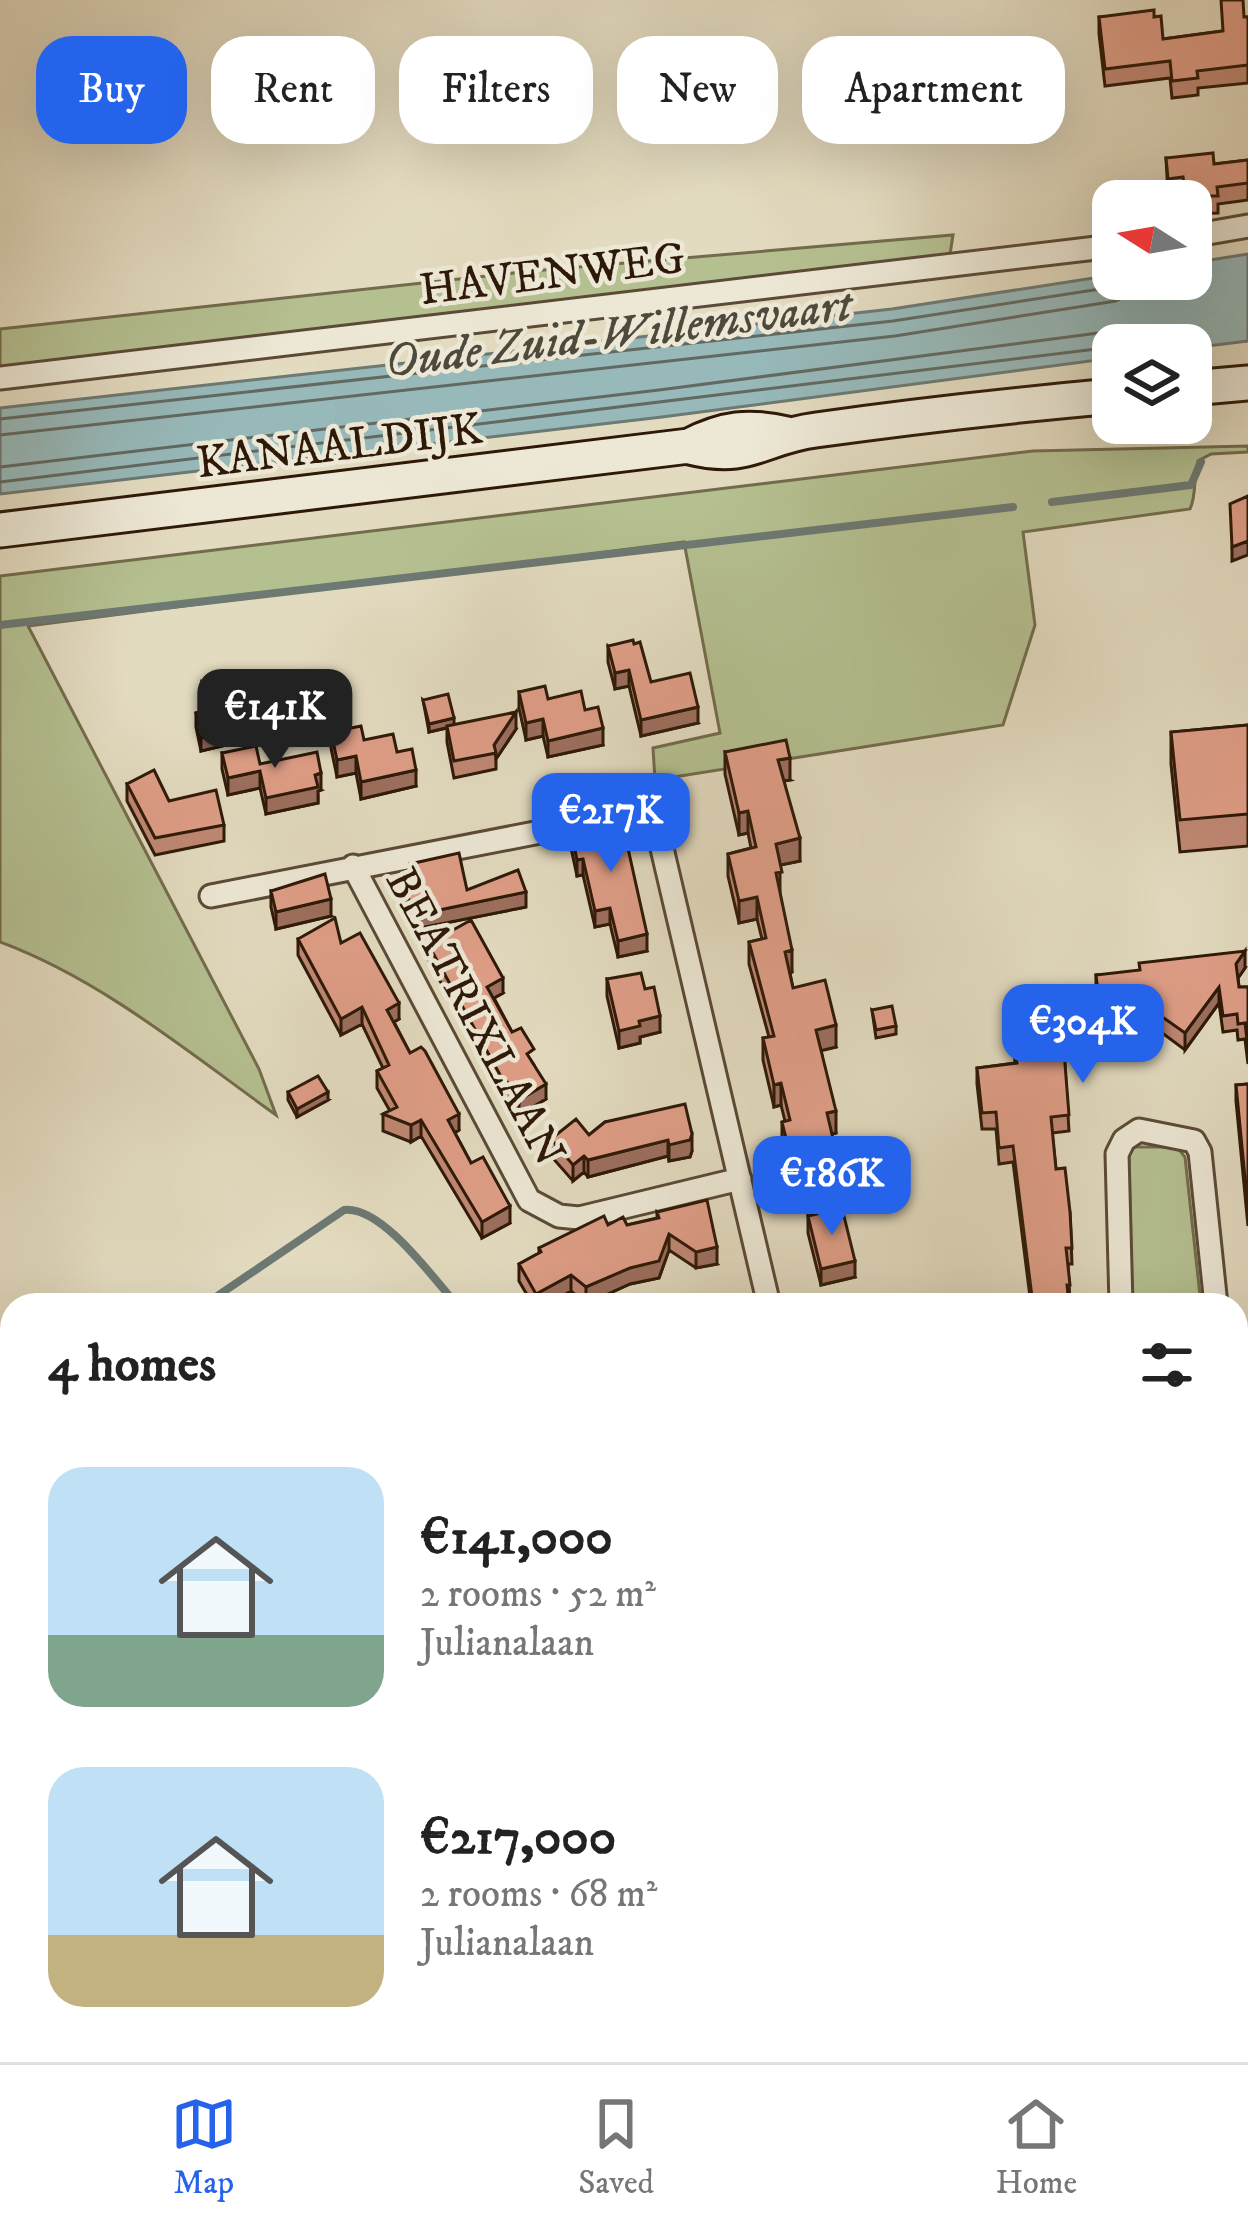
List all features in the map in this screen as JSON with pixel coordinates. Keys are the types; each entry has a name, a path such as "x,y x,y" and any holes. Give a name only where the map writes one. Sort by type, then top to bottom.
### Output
{"main road":[{"path":"1212,386 1248,383"},
{"name":"KANAALDIJK","path":"0,530 689,446 717,432 752,426 787,434 1092,398"}],"street":[{"path":"1212,232 1248,226"},
{"name":"HAVENWEG","path":"0,378 1092,248"},
{"path":"211,896 653,810 766,1293"},
{"name":"BEATRIXLAAN","path":"353,866 529,1200 559,1216 579,1218 740,1179"},
{"path":"1121,1293 1117,1154 1124,1140 1138,1130 1194,1141 1201,1153 1215,1293"}],"green space":[{"path":"953,235 949,261 0,371 0,329 532,271"},
{"path":"1248,446 1248,452 1211,454 1198,461 1190,509 1023,532 1035,625 1003,725 655,780 653,748 720,733 684,542 28,626 259,1069 276,1115 109,997 0,942 0,576 1033,451"},
{"path":"1177,1147 1185,1157 1200,1293 1132,1293 1129,1150"}],"water":[{"path":"1248,254 1248,341 1212,345 1212,324 1092,324 1092,361 662,417 0,494 0,408 892,309 1092,278 1092,300 1212,300 1212,260"}],"building":[{"path":"1221,0 1243,0 1244,17 1248,17 1248,65 1197,71 1198,78 1172,81 1170,61 1105,69 1099,17 1154,10 1154,17 1161,16 1163,39 1223,31"},
{"path":"1213,153 1214,164 1248,160 1248,183 1217,187 1218,196 1212,196 1212,180 1168,179 1166,158"},
{"path":"1248,496 1248,541 1232,547 1230,504"},
{"path":"640,642 651,682 690,673 698,707 641,720 629,670 615,673 608,646"},
{"path":"223,678 230,711 224,712 226,732 201,738 196,713 207,711 202,683"},
{"path":"545,686 548,699 581,691 585,710 598,707 603,728 548,741 543,719 526,723 519,692"},
{"path":"448,694 454,718 429,724 423,700"},
{"path":"516,712 494,745 496,753 454,761 447,726"},
{"path":"1248,725 1248,814 1180,820 1171,732"},
{"path":"361,726 364,740 393,734 397,752 412,749 416,770 361,782 356,756 337,760 331,732"},
{"path":"786,740 790,758 778,760 800,838 776,844 782,872 776,873 792,950 785,952 793,988 825,980 836,1025 816,1030 836,1111 827,1113 837,1156 793,1167 782,1122 790,1120 781,1083 774,1085 763,1038 774,1036 749,942 766,938 757,897 739,901 728,854 756,847 748,811 739,813 725,752"},
{"path":"256,746 260,764 317,752 318,787 266,798 260,771 228,778 222,753"},
{"path":"154,770 169,801 216,790 224,825 155,838 127,784"},
{"path":"618,820 647,934 618,941 610,908 595,911 570,826"},
{"path":"459,853 467,890 518,870 526,892 420,914 418,903 410,905 405,883 413,881 410,864"},
{"path":"325,874 331,899 276,912 271,891"},
{"path":"335,918 341,943 360,933 399,1003 387,1010 410,1053 421,1047 425,1051 459,1114 448,1120 471,1163 483,1157 510,1206 482,1222 421,1120 411,1125 383,1114 397,1107 377,1071 389,1065 362,1007 341,1019 298,939"},
{"path":"471,920 503,978 487,987 512,1032 521,1028 534,1049 527,1054 546,1084 519,1100 504,1082 428,944"},
{"path":"1245,951 1236,964 1239,987 1248,987 1248,1048 1245,1023 1238,1024 1237,1014 1223,1016 1219,987 1185,1033 1161,1016 1131,1019 1114,1042 1060,1000 1069,1115 1051,1117 1056,1169 1065,1168 1070,1212 1072,1248 1066,1248 1070,1285 1068,1293 1031,1293 1013,1146 999,1148 996,1112 982,1113 977,1068 1017,1063 1010,1002 1098,992 1096,975 1140,970 1139,963"},
{"path":"641,973 645,989 654,987 660,1016 619,1031 607,979"},
{"path":"892,1006 896,1026 876,1030 872,1010"},
{"path":"318,1076 328,1092 297,1109 288,1092"},
{"path":"1248,1084 1248,1209 1236,1085"},
{"path":"685,1104 690,1140 669,1145 668,1140 588,1160 584,1156 573,1165 551,1139 576,1119 589,1135 605,1122"},
{"path":"707,1200 717,1247 696,1252 669,1234 659,1261 586,1287 571,1275 538,1293 519,1264 541,1252 539,1248 604,1216 608,1225 623,1217 627,1225 659,1218 657,1212"},
{"path":"842,1208 855,1261 821,1269 808,1216"}],"waterway":[{"path":"1052,502 1191,485 1201,462"},
{"path":"0,625 1013,507"},
{"path":"222,1293 344,1210 374,1219 390,1231 447,1293"}],"water label":[{"name":"Oude Zuid-Willemsvaart","path":"618,331"}]}
